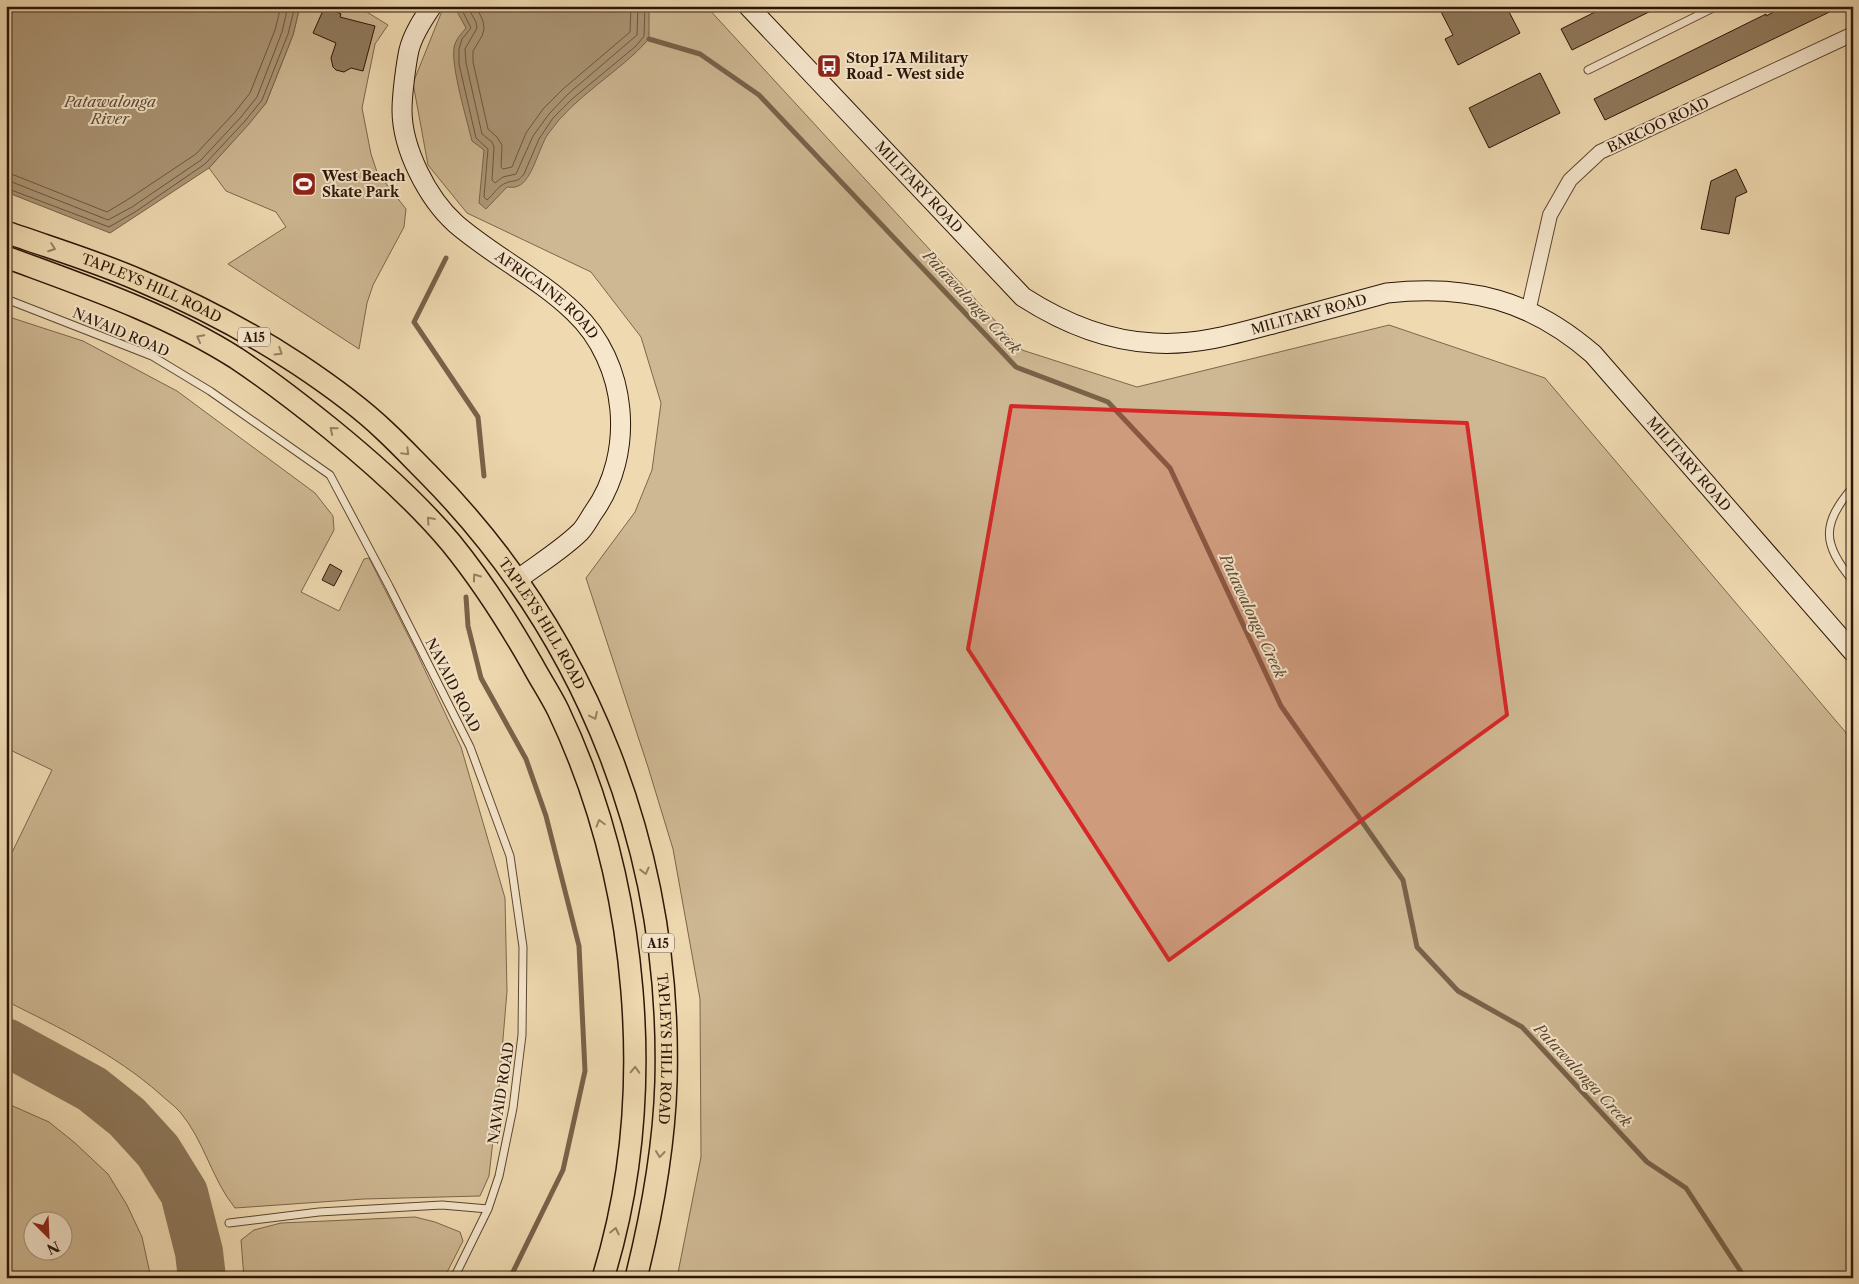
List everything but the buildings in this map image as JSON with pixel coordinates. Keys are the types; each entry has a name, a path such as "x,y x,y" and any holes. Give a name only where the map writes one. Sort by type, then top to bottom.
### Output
{"main road":[{"name":"TAPLEYS HILL ROAD","path":"6,232 140,280 235,325 300,365 377,424 461,507 517,580 548,627 572,667 598,724 625,794 649,888 662,971 666,1086 657,1178 636,1278"},
{"name":"TAPLEYS HILL ROAD","path":"6,257 129,303 175,325 233,356 286,392 371,461 408,495 451,544 508,621 557,708 593,797 614,874 634,1007 633,1124 621,1208 603,1278"},
{"path":"517,580 508,590 512,602 549,668 557,708"}],"street":[{"name":"AFRICAINE ROAD","path":"432,6 420,24 409,49 402,111 407,140 416,168 431,195 456,223 567,306 588,327 599,344 612,373 620,406 620,438 615,469 608,490 581,531 517,580"},
{"name":"MILITARY ROAD","path":"748,6 1023,297 1046,312 1102,335 1155,344 1215,340 1386,293 1415,290 1444,290 1502,300 1537,314 1575,337 1593,354 1853,652"},
{"name":"BARCOO ROAD","path":"1528,312 1550,215 1570,180 1600,152 1853,34"}],"lane":[{"path":"1588,70 1717,6"},
{"name":"NAVAID ROAD","path":"6,299 152,356 210,391 330,475 470,747 510,856 523,947 522,1036 513,1108 499,1176 488,1209 454,1278"},
{"path":"1853,488 1841,501 1832,516 1829,530 1832,552 1838,563 1853,581"},
{"path":"229,1223 318,1212 442,1204 488,1209"}],"highlighted area":[{"path":"1011,406 1467,423 1507,715 1169,960 968,649"}],"shaded area":[{"name":"West Beach Skate Park","path":"300,6 357,6 388,25 375,44 362,108 371,154 377,172 406,209 404,227 373,285 367,303 359,349 228,264 286,227 276,212 226,191 209,168 266,103 293,35"},
{"path":"444,6 706,6 1022,350 1137,387 1389,325 1545,378 1853,741 1853,1278 677,1278 701,1157 700,999 673,849 586,578 635,512 652,470 661,403 641,337 591,272 467,213 428,165 413,83"},
{"path":"6,316 83,341 177,391 315,493 333,516 334,530 301,592 339,611 364,559 369,558 415,649 461,747 505,898 507,991 499,1087 489,1176 480,1196 364,1199 235,1208 220,1185 188,1123 175,1107 125,1066 106,1054 6,1001 6,865 52,770 6,748"},
{"path":"6,1103 49,1122 108,1174 127,1205 142,1237 151,1278 6,1278"},
{"path":"415,1217 435,1222 460,1232 463,1241 444,1278 244,1278 241,1240 254,1230 281,1223"}],"water":[{"name":"Patawalonga River","path":"6,6 300,6 293,35 266,103 249,124 209,168 110,233 6,192"},
{"path":"454,6 649,6 649,39 624,63 571,107 548,134 531,171 523,183 516,187 507,187 486,209 479,203 484,150 472,141 455,68 455,45 466,28"}],"waterway":[{"name":"Patawalonga Creek","path":"649,39 700,54 759,95 1016,367 1108,402 1170,468 1281,706 1403,880 1417,947 1458,991 1522,1027 1647,1162 1686,1188 1743,1275 1757,1278"},
{"path":"446,258 414,322 478,417 484,476"},
{"path":"466,597 468,626 481,678 526,759 546,816 579,946 585,1071 563,1170 510,1278"}],"taxiway":[{"path":"6,1042 92,1089 127,1117 158,1151 184,1193 199,1252 202,1278"}],"place":[{"name":"Stop 17A Military Road - West side","path":"829,66"},
{"name":"West Beach Skate Park","path":"304,184"}]}
